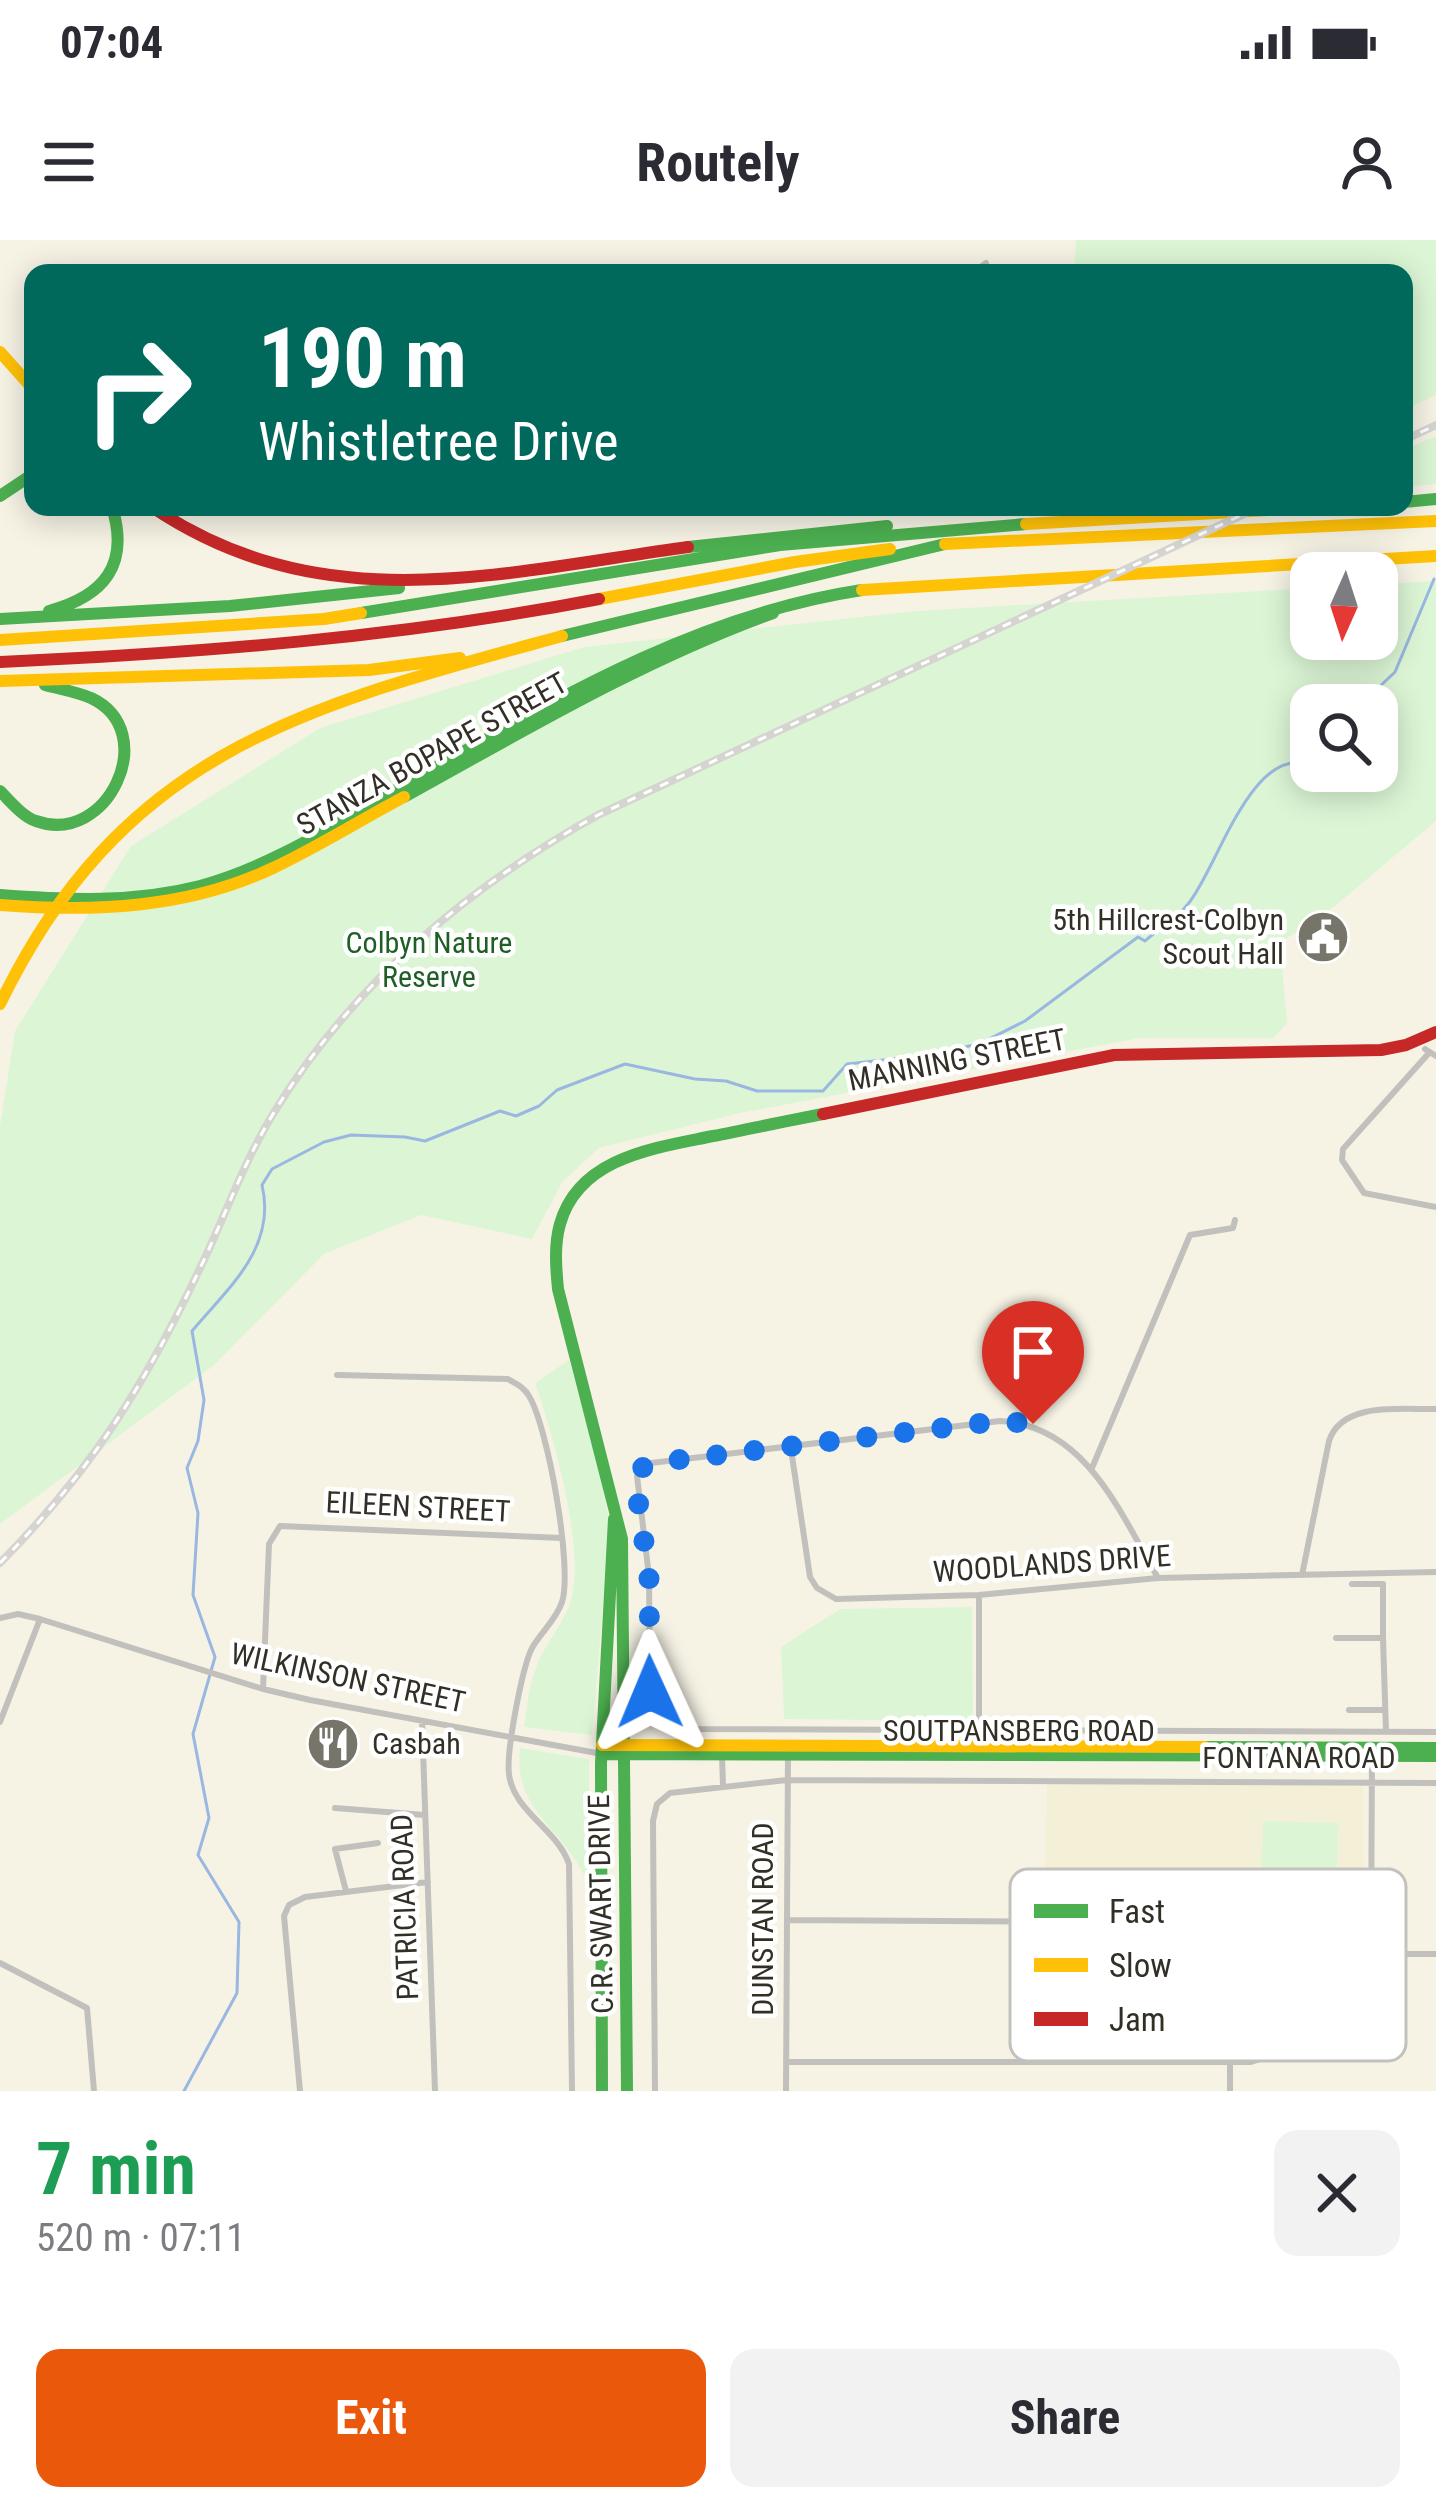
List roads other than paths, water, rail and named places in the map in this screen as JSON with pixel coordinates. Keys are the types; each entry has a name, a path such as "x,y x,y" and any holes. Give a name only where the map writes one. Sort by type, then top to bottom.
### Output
{"main road":[{"path":"0,352 24,379"},
{"path":"0,617 63,608 100,588 120,549 115,516"},
{"path":"167,516 216,545 310,575 394,581 525,570"},
{"path":"0,617 250,604 775,533 1174,516"},
{"path":"0,662 249,647 405,631 817,559 945,544 1436,521"},
{"path":"0,640 324,619 800,542 1026,524"},
{"path":"0,682 369,670 434,663 945,544"},
{"name":"STANZA BOPAPE STREET","path":"0,895 112,900 226,878 290,849 667,645 776,606 877,588 1436,556"},
{"name":"STANZA BOPAPE STREET","path":"0,905 124,909 236,885 680,649 774,613 877,588"},
{"path":"0,1004 31,941 83,869 156,799 243,741 313,712 531,643"},
{"path":"0,682 66,688 92,698 115,718 126,756 124,776 110,802 74,823 52,825 29,818 0,790"},
{"name":"MANNING STREET","path":"558,1231 572,1201 600,1170 627,1155 691,1139 1114,1055 1356,1051 1406,1045 1436,1032"},
{"name":"C.R. SWART DRIVE","path":"558,1231 552,1257 557,1294 614,1501 622,1558 627,2091"},
{"name":"C.R. SWART DRIVE","path":"602,2091 602,1750 614,1501"},
{"name":"SOUTPANSBERG ROAD","path":"602,1750 1436,1752"},
{"name":"SOUTPANSBERG ROAD","path":"624,1750 722,1755 788,1751"}],"street":[{"path":"1430,1053 1343,1149 1342,1157 1352,1180 1364,1192 1436,1208"},
{"path":"1092,1468 1190,1235 1233,1228 1234,1220"},
{"path":"337,1375 499,1378 524,1389 535,1409 549,1464 566,1583 564,1598 526,1661 508,1763 513,1788 561,1847 569,1864 572,2091"},
{"path":"1302,1575 1336,1425 1359,1413 1436,1409"},
{"path":"1159,1579 1092,1468 1044,1429 1018,1422 651,1463 639,1471 636,1486 649,1576 650,1692 658,1711 673,1726 712,1731 1436,1732"},
{"name":"WOODLANDS DRIVE","path":"791,1448 808,1568 821,1592 844,1600 1159,1579 1436,1572"},
{"name":"EILEEN STREET","path":"262,1689 269,1544 274,1531 290,1525 562,1538"},
{"path":"1352,1583 1383,1584 1385,1732"},
{"path":"979,1594 979,1752"},
{"name":"WILKINSON STREET","path":"0,1618 18,1614 40,1619 262,1689 514,1738 602,1750"},
{"path":"0,1722 40,1619"},
{"path":"1336,1638 1383,1637"},
{"path":"1349,1710 1384,1710"},
{"name":"PATRICIA ROAD","path":"422,1721 435,2091"},
{"name":"DUNSTAN ROAD","path":"786,2091 788,1751"},
{"path":"1372,1752 1372,1869"},
{"path":"722,1755 723,1786"},
{"name":"FONTANA ROAD","path":"655,2091 652,1821 661,1798 675,1791 787,1780 1436,1783"},
{"path":"335,1808 425,1815"},
{"path":"346,1891 335,1849 378,1843"},
{"path":"300,2091 284,1916 289,1905 305,1897 428,1882"},
{"path":"787,1920 1010,1921"},
{"path":"0,1964 88,2010 94,2091"},
{"path":"786,2062 1256,2061"},
{"path":"1230,2064 1230,2091"}],"waterway":[{"path":"1382,684 1395,672 1434,579"},
{"path":"184,2091 237,1993 239,1922 198,1855 209,1818 193,1734 215,1657 193,1595 198,1513 187,1468 198,1441 204,1400 192,1331 234,1283 256,1248 265,1208 262,1185 272,1169 324,1142 351,1135 425,1141 500,1111 516,1116 539,1106 557,1090 625,1064 757,1091 823,1091 847,1064 902,1058 918,1063 979,1044 1025,1021 1138,937 1145,941 1173,919 1199,887 1253,790 1290,763"}],"railway":[{"path":"1413,436 1436,425"},
{"path":"0,1563 91,1458 139,1385 182,1306 263,1132 304,1067 376,982 458,907 598,815 1240,516"}],"place":[{"name":"5th Hillcrest-Colbyn Scout Hall","path":"1323,937"},
{"name":"Casbah","path":"333,1744"}],"park label":[{"name":"Colbyn Nature Reserve","path":"429,960"}]}
